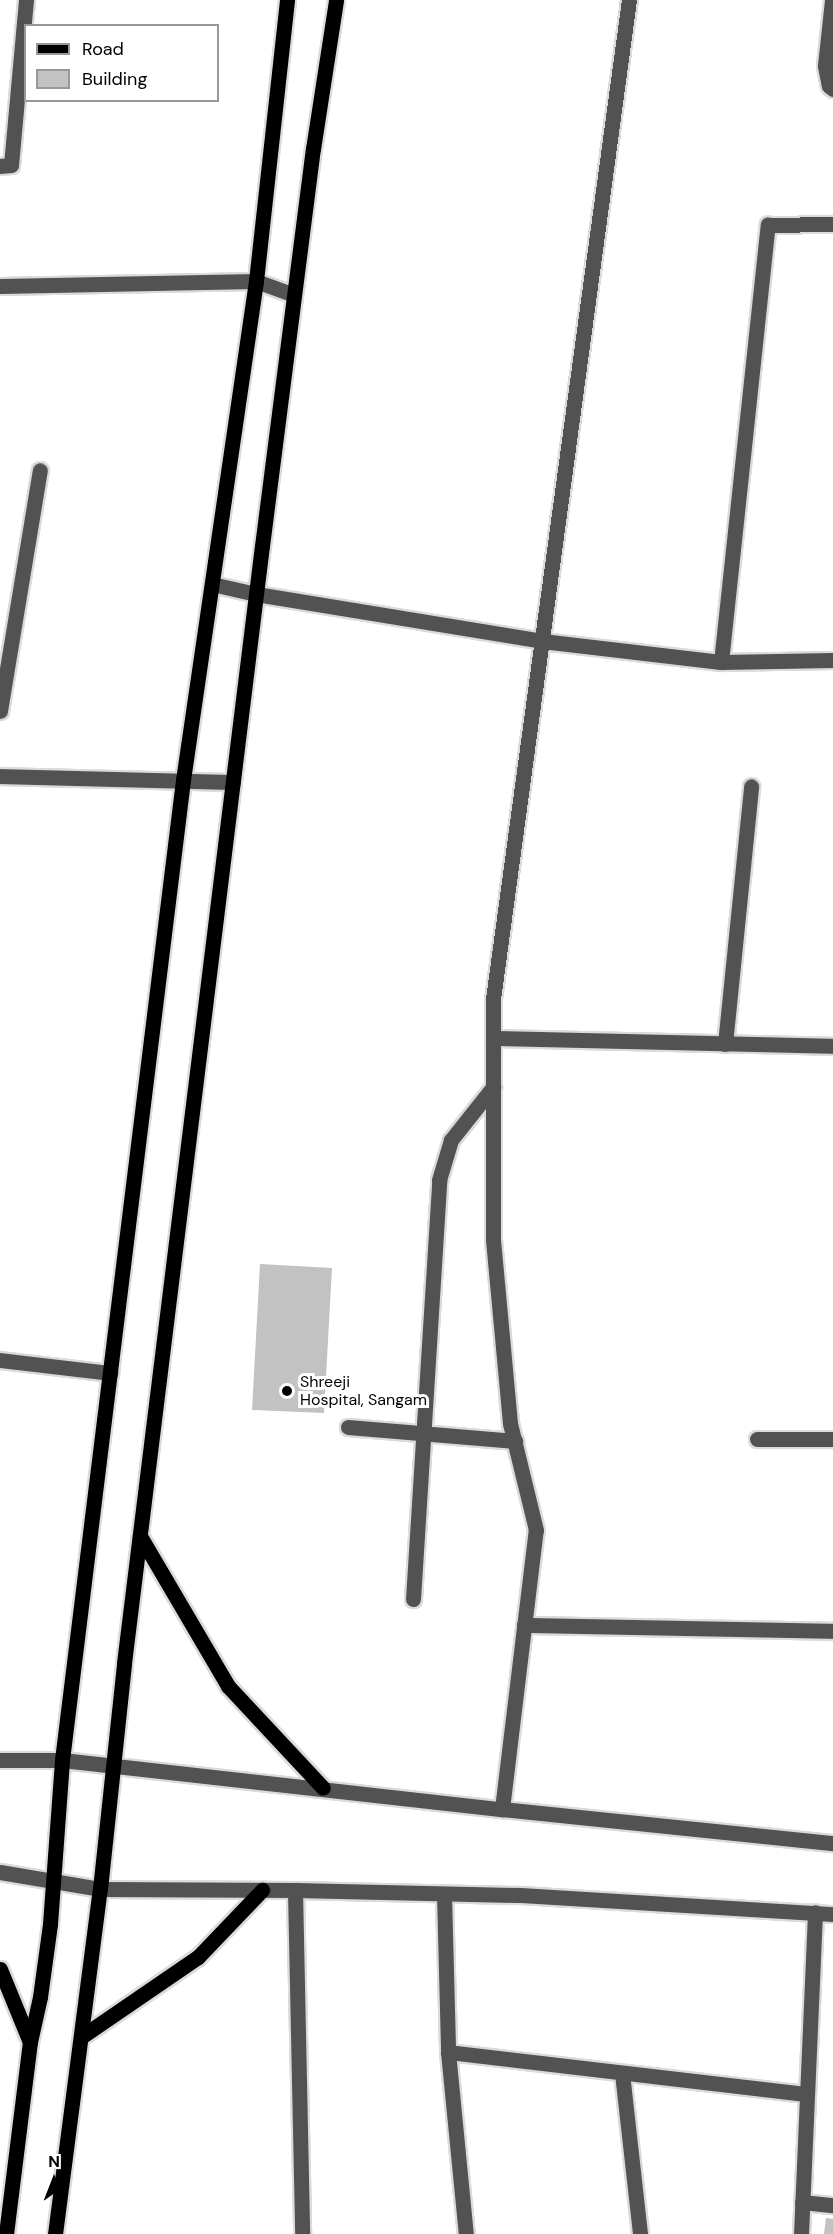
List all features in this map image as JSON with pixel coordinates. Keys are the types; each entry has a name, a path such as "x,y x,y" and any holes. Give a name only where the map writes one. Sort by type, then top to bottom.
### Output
{"main road":[{"path":"6,2234 30,2042 40,1997 62,1760 183,780 256,281 287,0"},
{"path":"55,2234 100,1889 112,1765 232,782 294,295 336,0"},
{"path":"140,1536 228,1686 323,1788"},
{"path":"81,2037 198,1957 262,1890"},
{"path":"0,1969 30,2042"}],"street":[{"path":"25,24 27,0"},
{"path":"502,1809 536,1530 510,1423 493,1239 493,999 629,0"},
{"path":"832,0 825,66 829,86 833,89"},
{"path":"0,166 11,165 24,31"},
{"path":"721,662 768,225 833,224"},
{"path":"0,286 256,281 294,295"},
{"path":"0,711 39,470"},
{"path":"212,584 256,594 542,641 721,662 833,660"},
{"path":"0,776 232,782"},
{"path":"725,1044 751,786"},
{"path":"493,1038 833,1046"},
{"path":"414,1599 441,1170 451,1140 493,1087"},
{"path":"0,1360 110,1373"},
{"path":"348,1427 515,1441"},
{"path":"757,1439 833,1439"},
{"path":"524,1624 833,1631"},
{"path":"0,1760 62,1760 833,1843"},
{"path":"0,1872 100,1889 520,1895 833,1914"},
{"path":"295,1890 302,2234"},
{"path":"444,1894 448,2052 466,2234"},
{"path":"801,2234 815,1912"},
{"path":"448,2052 807,2094"},
{"path":"622,2073 640,2234"},
{"path":"802,2202 833,2205"}],"building":[{"path":"260,1264 332,1268 324,1413 252,1410"},
{"path":"826,2218 833,2219 833,2234 824,2234"}],"place":[{"name":"Shreeji Hospital, Sangam","path":"287,1391"}]}
